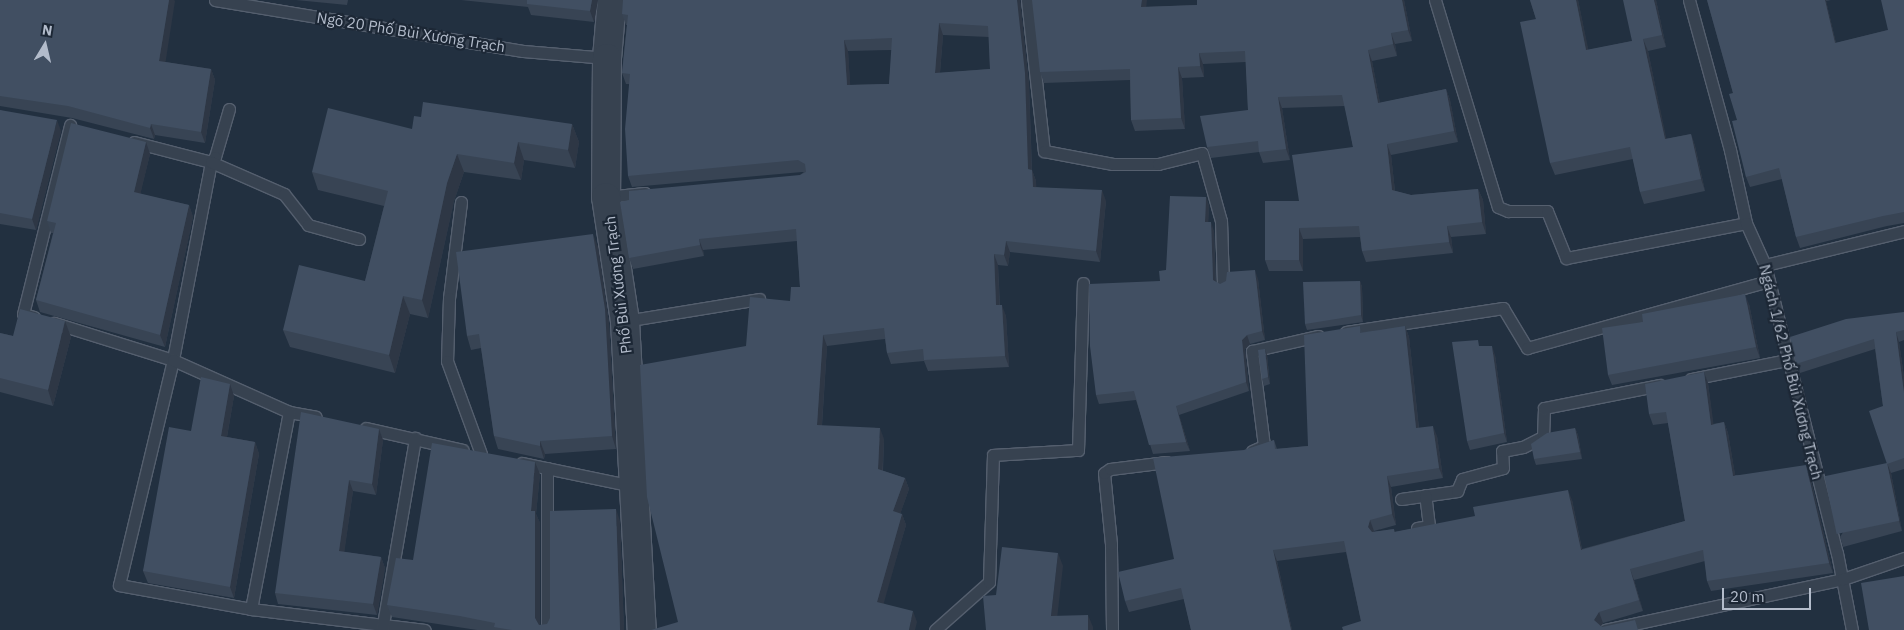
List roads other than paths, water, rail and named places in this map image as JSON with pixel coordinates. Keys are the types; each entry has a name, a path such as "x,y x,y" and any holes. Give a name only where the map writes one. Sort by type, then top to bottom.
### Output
{"street":[{"name":"Phố Bùi Xương Trạch","path":"612,0 607,58 606,197 625,321 642,630"}],"lane":[{"name":"Ngõ 20 Phố Bùi Xương Trạch","path":"215,0 271,5 522,50 607,58"},
{"path":"1028,0 1044,151 1113,164 1158,164 1202,153 1221,221 1223,286"},
{"path":"1435,0 1498,207 1508,210 1547,211 1566,258 1746,223"},
{"name":"Ngách 1/62 Phố Bùi Xương Trạch","path":"1690,0 1746,223 1765,265 1787,360 1843,579 1852,628"},
{"path":"229,108 215,157 211,162 173,360 119,585 251,609 382,627 425,630"},
{"path":"70,126 23,314 173,360 289,412 328,420"},
{"path":"126,140 211,162 284,194 308,225 359,239"},
{"path":"606,197 656,192"},
{"path":"357,426 486,455 447,361 449,298 461,202"},
{"path":"1765,265 1904,231"},
{"path":"1237,454 1264,446 1252,350 1312,337 1503,308 1527,348 1769,281"},
{"path":"935,630 989,582 993,455 1078,450 1083,283"},
{"path":"625,321 759,299"},
{"path":"1401,499 1457,491 1462,479 1503,468 1502,451 1523,447 1543,437 1544,408 1787,360"},
{"path":"251,609 289,412"},
{"path":"382,627 415,438"},
{"path":"509,460 633,486"},
{"path":"1112,630 1111,544 1104,473 1110,469 1149,462 1178,462"},
{"path":"547,468 547,630"},
{"path":"1404,531 1429,526 1426,495"},
{"path":"1604,630 1843,579 1904,558"},
{"path":"1840,630 1852,628"}]}
